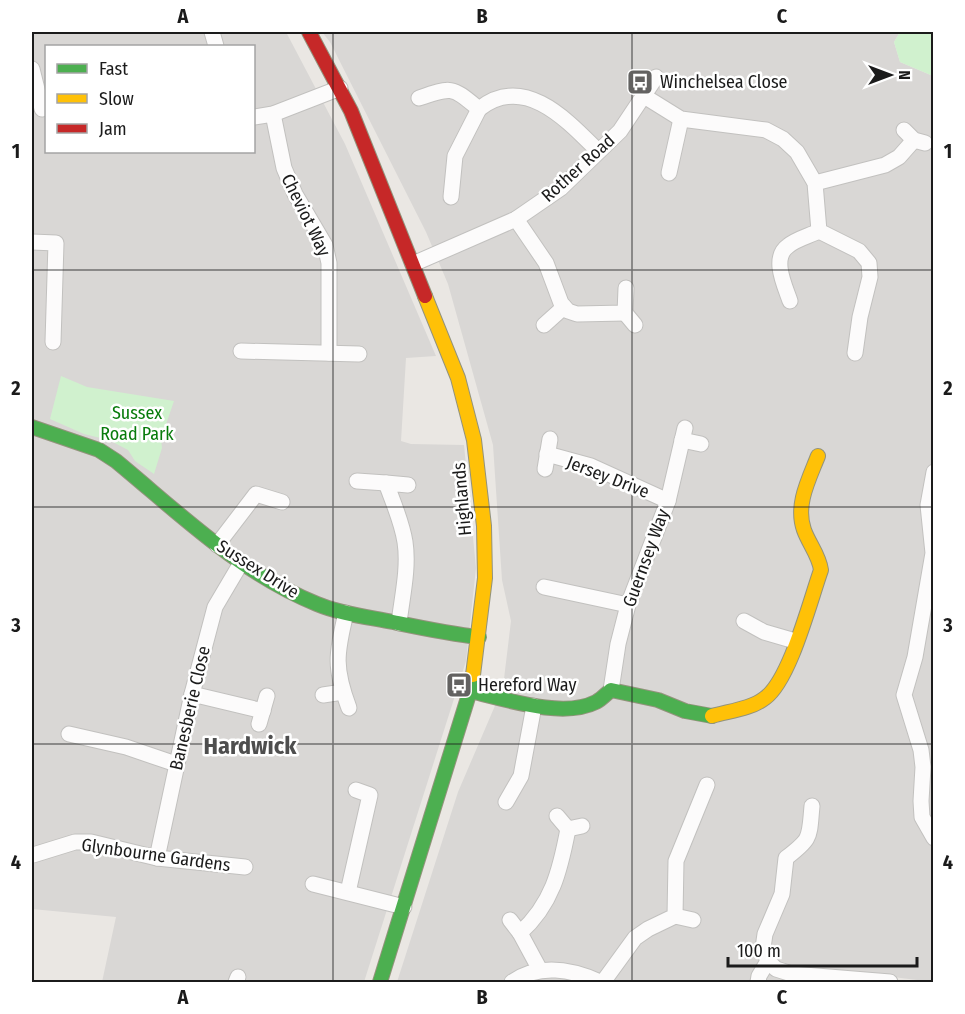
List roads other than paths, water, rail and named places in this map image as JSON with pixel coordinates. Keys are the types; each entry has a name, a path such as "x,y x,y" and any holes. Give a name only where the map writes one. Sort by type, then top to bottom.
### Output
{"street":[{"name":"Highlands","path":"309,32 340,88 458,378 474,440 484,526 485,578 479,637 470,691 380,982"},
{"path":"32,69 40,110"},
{"name":"Rother Road","path":"413,264 516,219 561,188 620,131 656,77"},
{"path":"255,117 273,114 340,88"},
{"path":"420,98 440,91 456,90 479,109"},
{"path":"644,96 681,119 766,130 783,139 797,152 815,183 819,231"},
{"path":"451,197 460,174 455,156 479,109 491,100 521,97 537,100 570,122 598,151"},
{"name":"Cheviot Way","path":"273,114 284,168 295,194 325,245 329,263 329,353"},
{"path":"669,173 681,119"},
{"path":"815,183 885,165 899,157 914,137"},
{"path":"516,219 546,263 561,303 568,311 577,314 630,319 626,288"},
{"path":"790,301 780,271 782,255 786,246 819,231"},
{"path":"819,231 859,251 869,263 870,277 860,317 855,353"},
{"path":"32,242 56,243 53,342"},
{"path":"544,325 564,307"},
{"path":"241,351 358,354"},
{"name":"Sussex Drive","path":"32,427 99,450 117,461 241,563 280,587 318,605 346,614 479,637"},
{"name":"Guernsey Way","path":"611,690 618,644 628,605 668,501 683,434 701,444"},
{"name":"Jersey Drive","path":"547,454 591,466 668,501"},
{"path":"470,691 534,706 585,706 598,702 611,690 657,700 685,711 710,716 732,712 766,698 785,674 820,570 820,562 802,527 801,514 803,498 818,456"},
{"path":"933,472 928,505 933,553 927,625 904,695 921,750 922,817 933,838"},
{"path":"357,481 408,485"},
{"path":"386,483 405,542 406,557 399,623"},
{"path":"217,544 256,494 282,502"},
{"name":"Banesberie Close","path":"157,858 192,694 215,607 241,563"},
{"path":"543,587 628,605"},
{"path":"346,614 336,662 349,708"},
{"path":"744,621 764,632 795,641"},
{"path":"323,695 343,692"},
{"path":"192,694 263,710"},
{"path":"506,802 521,776 534,706"},
{"path":"69,734 126,747 176,764"},
{"path":"675,916 676,861 707,785"},
{"path":"348,892 370,795 356,790"},
{"path":"812,806 809,837 786,858 782,894 765,934 763,948 768,961 776,969 792,974 890,982"},
{"path":"520,933 535,919 553,889 575,828 557,816"},
{"name":"Glynbourne Gardens","path":"33,855 75,842 91,842 157,858 245,867"},
{"path":"313,884 404,907"},
{"path":"512,982 523,975 540,970 562,970 579,973 602,982 635,938 648,929 675,916 693,920"},
{"path":"510,920 520,933 540,970"},
{"path":"758,982 768,961"}],"place":[{"name":"Winchelsea Close","path":"640,82"},
{"name":"Hereford Way","path":"459,685"}],"district":[{"name":"Hardwick","path":"250,746"}],"park label":[{"name":"Sussex Road Park","path":"137,423"}]}
